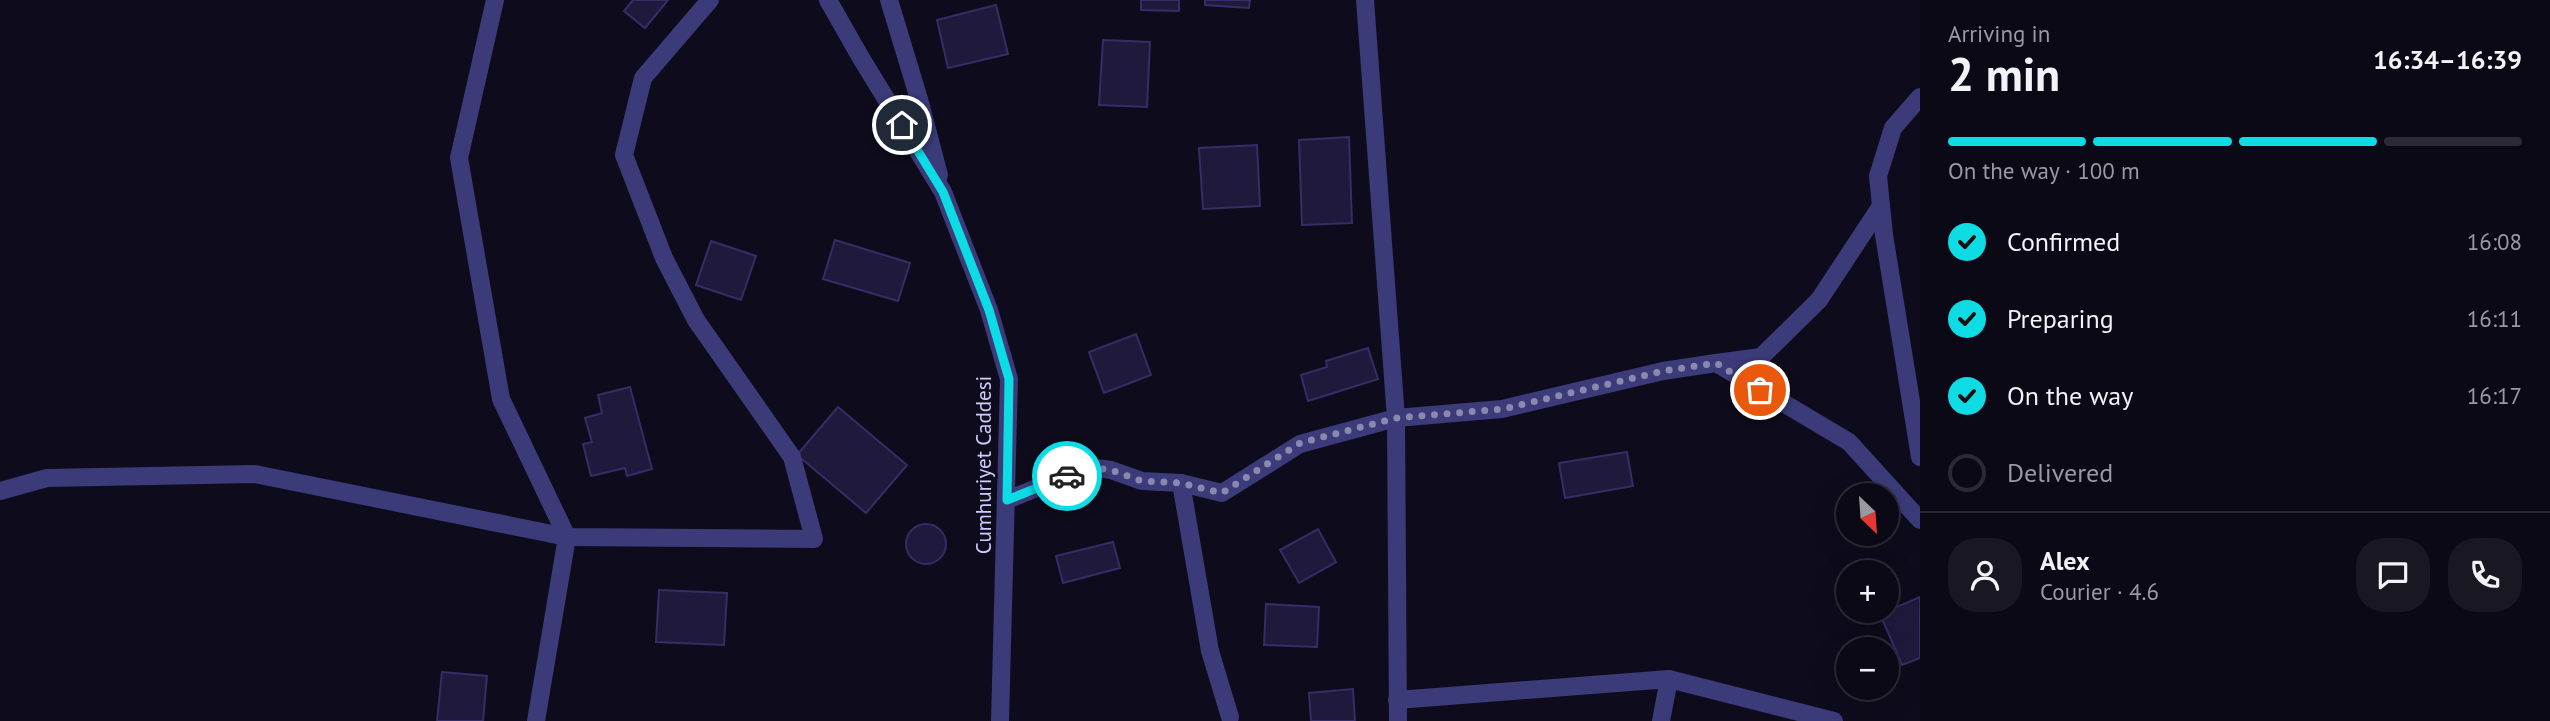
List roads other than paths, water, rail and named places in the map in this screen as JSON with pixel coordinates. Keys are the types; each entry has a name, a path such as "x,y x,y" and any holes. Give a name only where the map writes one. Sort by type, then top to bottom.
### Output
{"street":[{"path":"495,0 459,158 500,399 567,537 536,721"},
{"path":"0,491 47,478 255,474 567,537 814,539 792,457 696,320 664,258 624,155 643,78 710,0"},
{"name":"Cumhuriyet Caddesi","path":"828,0 943,192 989,310 1009,379 1000,721"},
{"path":"889,0 943,192"},
{"path":"1365,0 1396,418 1398,721"},
{"path":"1920,97 1893,128 1878,176 1920,457"},
{"path":"1007,500 1089,467 1111,470 1142,481 1181,483 1222,493 1300,443 1396,418 1503,409 1663,371 1761,358 1819,300 1881,206"},
{"path":"1716,363 1849,442 1920,520"},
{"path":"1181,483 1210,651 1230,717"},
{"path":"1397,700 1669,678 1834,721"},
{"path":"1661,721 1669,678"}]}
